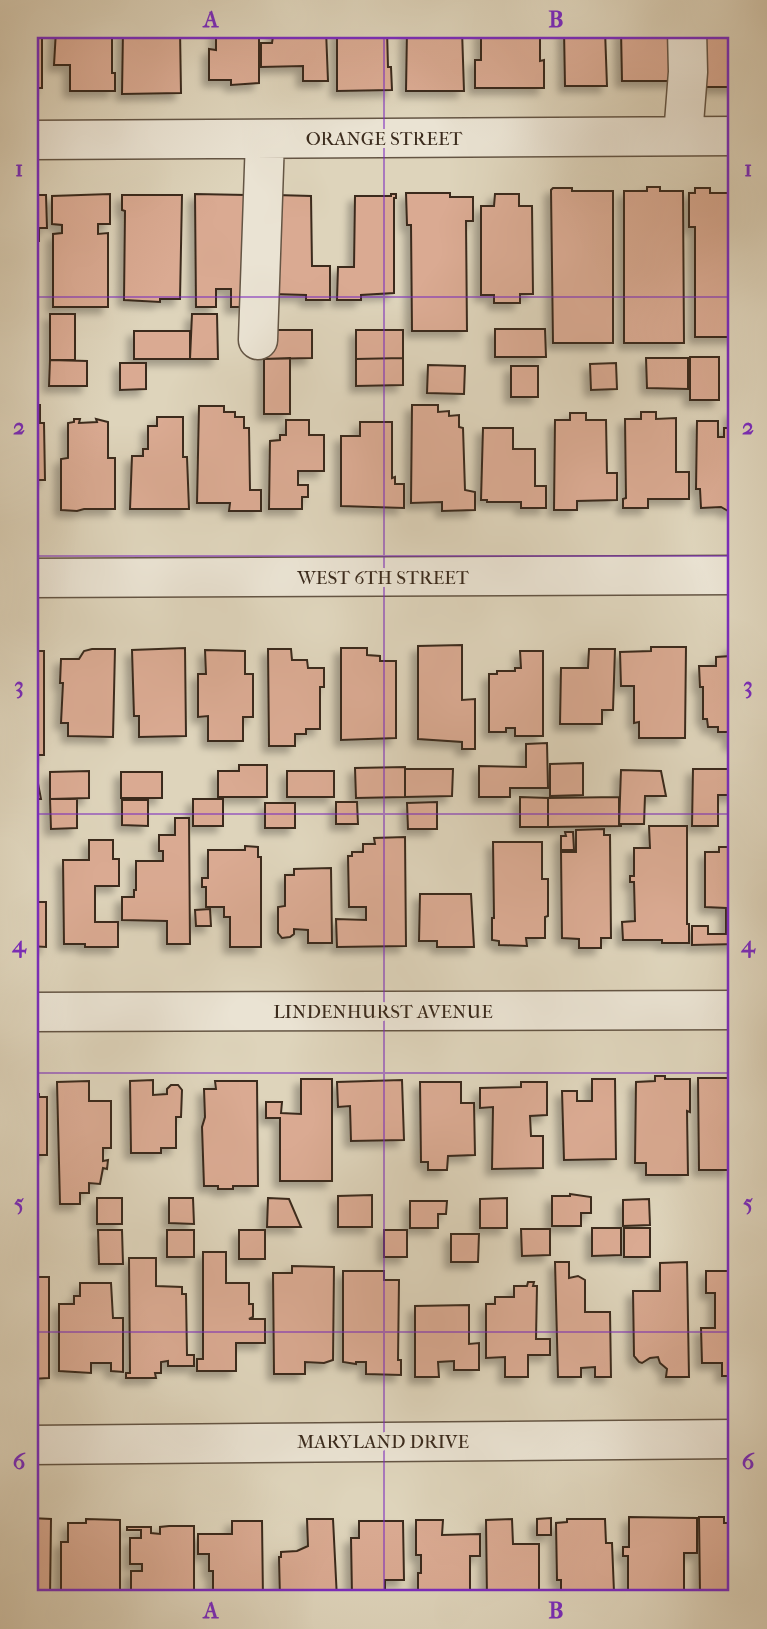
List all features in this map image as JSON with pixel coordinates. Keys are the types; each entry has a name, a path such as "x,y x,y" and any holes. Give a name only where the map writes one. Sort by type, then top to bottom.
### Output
{"street":[{"path":"683,136 688,72 687,30"},
{"name":"ORANGE STREET","path":"30,140 737,136"},
{"path":"258,340 265,139"},
{"name":"WEST 6TH STREET","path":"30,578 737,575"},
{"name":"LINDENHURST AVENUE","path":"30,1012 737,1010"},
{"name":"MARYLAND DRIVE","path":"30,1445 737,1439"}],"building":[{"path":"30,30 42,30 42,88 38,90 30,90"},
{"path":"56,30 112,30 112,73 115,73 115,91 70,91 70,65 54,65"},
{"path":"123,30 180,30 181,93 122,94"},
{"path":"216,30 259,30 259,83 231,85 231,80 209,80 209,49 216,50"},
{"path":"274,30 326,30 328,81 303,81 303,66 261,67 261,43 272,43"},
{"path":"337,30 387,30 392,90 337,91"},
{"path":"407,30 462,30 464,91 406,91"},
{"path":"481,30 540,30 540,61 544,60 544,88 475,88 475,60 481,60"},
{"path":"564,30 605,30 607,86 565,86"},
{"path":"621,30 677,30 677,81 622,81"},
{"path":"692,30 737,30 737,87 692,87"},
{"path":"647,187 660,187 660,191 683,191 684,343 624,343 624,191 647,191"},
{"path":"553,188 613,191 613,343 553,343"},
{"path":"695,188 710,188 710,193 737,193 737,337 695,337 695,227 689,227 689,193 695,193"},
{"path":"406,193 450,193 450,197 473,197 473,221 466,221 467,331 412,331 411,225 407,225"},
{"path":"110,194 110,224 98,224 98,234 108,233 108,307 53,307 53,234 62,233 62,225 52,224 52,196"},
{"path":"195,194 246,195 250,307 231,307 231,289 216,289 216,307 196,307"},
{"path":"396,194 394,293 361,295 361,300 337,300 338,267 354,267 355,196"},
{"path":"495,194 519,194 519,206 532,206 533,294 520,294 520,303 494,303 494,295 481,295 481,206 494,206"},
{"path":"35,195 46,195 47,228 39,228 39,241 35,241 36,283 31,283 30,305 30,215 35,215"},
{"path":"122,195 182,195 180,299 160,299 160,302 124,300 125,211 122,210"},
{"path":"276,195 311,196 312,266 330,266 330,300 306,300 306,295 273,294"},
{"path":"50,314 75,314 75,360 50,360"},
{"path":"192,314 217,314 218,359 190,359"},
{"path":"495,329 545,329 546,357 495,357"},
{"path":"263,330 312,330 312,358 263,359"},
{"path":"356,330 403,330 403,358 356,359"},
{"path":"134,331 190,331 190,359 134,359"},
{"path":"690,357 719,357 719,400 690,400"},
{"path":"290,358 290,414 264,414 264,359"},
{"path":"403,358 403,385 356,386 356,359"},
{"path":"646,358 688,358 688,389 647,388"},
{"path":"50,360 87,361 87,386 49,386"},
{"path":"120,363 146,363 146,389 120,390"},
{"path":"616,363 617,389 591,390 590,364"},
{"path":"428,365 465,366 464,394 427,393"},
{"path":"511,366 538,366 538,397 511,397"},
{"path":"30,405 40,405 40,423 44,423 45,480 33,480 34,491 30,491"},
{"path":"412,405 438,405 438,412 449,411 449,416 459,415 459,427 463,428 465,490 475,492 475,510 442,511 442,502 411,503"},
{"path":"199,406 224,406 224,412 235,412 235,417 244,417 244,428 249,428 250,490 261,490 261,511 229,511 230,503 197,503"},
{"path":"641,412 656,412 656,419 676,418 676,472 689,472 689,499 648,499 648,508 623,508 623,499 626,498 625,419 641,419"},
{"path":"731,412 737,412 737,508 728,511 721,507 701,508 700,489 696,489 697,421 718,421 718,437 724,437 724,428 731,428"},
{"path":"570,413 586,413 586,420 606,420 607,473 617,473 617,500 577,501 577,510 554,510 555,420 570,420"},
{"path":"157,417 183,417 183,457 187,457 189,509 130,509 132,456 143,456 143,449 148,449 148,426 157,426"},
{"path":"74,419 80,419 79,423 97,422 96,419 108,422 108,458 115,458 115,509 61,510 61,459 68,458 68,423 74,422"},
{"path":"286,420 309,420 309,435 324,435 324,471 298,471 298,485 308,485 308,497 302,497 302,509 269,509 270,441 280,440 280,435 286,435"},
{"path":"360,422 392,422 392,478 395,477 395,484 404,484 404,508 341,506 341,436 360,436"},
{"path":"483,428 513,428 513,449 535,449 535,486 546,486 546,508 521,508 521,502 481,500"},
{"path":"462,645 462,700 475,699 475,749 462,749 462,742 418,739 418,646"},
{"path":"651,647 686,647 685,738 639,738 639,722 634,723 634,686 621,686 620,652 651,651"},
{"path":"730,647 737,647 737,744 730,744 729,732 718,732 718,727 708,727 707,719 703,719 703,687 700,687 699,666 716,666 716,657 731,656"},
{"path":"185,648 186,736 139,737 139,716 134,716 132,650"},
{"path":"341,648 367,648 367,655 380,656 380,661 396,661 396,738 341,740"},
{"path":"115,649 113,737 68,736 68,723 61,723 61,659 79,659 84,651"},
{"path":"268,649 291,649 292,660 307,660 308,668 324,668 324,687 320,687 320,729 306,729 306,734 295,734 295,746 269,746"},
{"path":"589,649 615,649 613,710 602,710 602,724 560,724 561,668 588,668"},
{"path":"205,650 245,651 245,674 253,674 253,717 243,717 243,741 208,741 208,716 198,717 198,674 206,674"},
{"path":"30,651 44,651 44,755 30,755"},
{"path":"520,651 543,651 543,736 515,736 515,728 506,728 506,732 489,732 489,674 521,668"},
{"path":"547,743 548,788 510,788 510,797 479,797 479,766 526,767 526,744"},
{"path":"583,763 583,795 550,796 550,764"},
{"path":"239,765 267,765 267,797 218,797 218,771 239,771"},
{"path":"405,767 405,797 356,798 355,768"},
{"path":"405,769 453,769 452,796 405,797"},
{"path":"693,769 737,769 737,795 718,795 718,826 692,826"},
{"path":"621,770 661,771 666,796 645,796 644,824 619,826"},
{"path":"89,771 89,798 50,799 50,772"},
{"path":"287,771 334,771 334,797 287,797"},
{"path":"121,772 162,772 162,798 121,798"},
{"path":"30,773 36,773 41,799 30,799"},
{"path":"520,797 548,798 548,827 520,827"},
{"path":"619,797 619,826 548,827 548,798"},
{"path":"50,799 77,799 77,828 51,829"},
{"path":"193,799 223,799 223,826 193,826"},
{"path":"122,800 148,800 148,826 122,825"},
{"path":"336,802 357,802 358,824 336,824"},
{"path":"437,802 437,829 408,829 407,803"},
{"path":"265,803 295,803 295,828 265,828"},
{"path":"175,818 189,818 190,944 167,944 167,921 122,920 122,897 134,897 136,890 136,861 163,861 163,851 159,851 159,835 175,835"},
{"path":"649,826 687,826 689,943 623,940 622,922 635,921 634,882 630,882 630,876 634,876 634,848 650,848"},
{"path":"604,829 604,835 610,835 611,938 601,938 601,948 579,948 579,939 562,938 561,852 576,852 576,830"},
{"path":"565,832 573,832 574,850 561,850 561,836 566,836"},
{"path":"405,837 406,946 337,947 336,919 366,920 366,907 349,907 348,856 352,856 352,852 363,852 363,844 375,844 374,838"},
{"path":"89,840 113,840 113,859 119,859 119,886 95,886 95,922 118,922 118,947 64,944 63,860 89,860"},
{"path":"493,842 542,842 542,879 548,879 545,938 526,938 527,946 499,945 499,941 492,940"},
{"path":"245,846 258,847 258,857 261,857 261,947 230,947 230,917 224,917 224,907 206,907 206,887 202,887 202,878 208,878 208,850 245,850"},
{"path":"719,847 737,847 737,944 692,945 692,926 708,926 708,934 726,934 726,908 705,907 705,852 719,852"},
{"path":"30,859 35,859 34,902 46,902 46,947 30,946"},
{"path":"331,868 332,943 308,943 308,930 294,929 294,934 290,937 282,938 278,933 278,907 285,906 285,875 294,875 294,869"},
{"path":"420,894 471,894 474,947 437,947 437,941 419,941"},
{"path":"210,909 211,926 196,926 195,910"},
{"path":"655,1076 665,1076 665,1079 690,1079 690,1112 687,1111 688,1175 646,1175 646,1163 635,1163 636,1082 655,1081"},
{"path":"698,1078 737,1078 737,1157 732,1157 732,1170 699,1170"},
{"path":"301,1079 332,1079 332,1181 280,1181 280,1118 266,1118 266,1102 282,1102 281,1113 301,1114"},
{"path":"592,1079 615,1079 616,1159 564,1160 562,1091 577,1091 577,1101 592,1101"},
{"path":"153,1080 153,1095 167,1094 171,1085 178,1085 182,1090 181,1117 176,1117 176,1148 161,1148 161,1153 131,1153 130,1081"},
{"path":"402,1080 404,1140 351,1141 350,1106 338,1107 337,1082"},
{"path":"89,1081 89,1101 111,1101 111,1148 103,1148 103,1161 108,1160 107,1169 103,1168 100,1184 89,1183 89,1193 80,1193 80,1204 60,1204 57,1082"},
{"path":"215,1081 257,1081 258,1186 218,1189 218,1186 204,1186 204,1089 216,1089"},
{"path":"420,1082 461,1082 461,1103 474,1103 475,1155 448,1156 447,1170 428,1170 428,1162 421,1162"},
{"path":"521,1082 547,1082 547,1115 530,1116 531,1136 543,1136 543,1168 492,1169 493,1107 480,1108 480,1088 521,1087"},
{"path":"30,1094 47,1097 47,1155 31,1155 31,1183"},
{"path":"570,1194 591,1197 591,1213 581,1213 581,1226 552,1226 552,1196"},
{"path":"372,1195 372,1227 338,1227 338,1196"},
{"path":"97,1198 122,1198 122,1224 97,1224"},
{"path":"169,1198 193,1198 194,1224 169,1223"},
{"path":"268,1198 289,1199 301,1227 267,1227"},
{"path":"507,1198 507,1228 480,1228 480,1199"},
{"path":"649,1199 650,1225 623,1226 623,1200"},
{"path":"410,1201 447,1201 446,1214 438,1214 438,1228 410,1228"},
{"path":"592,1228 621,1228 621,1255 592,1256"},
{"path":"624,1228 650,1228 650,1257 624,1257"},
{"path":"521,1229 550,1229 550,1255 522,1256"},
{"path":"98,1230 122,1230 123,1264 99,1264"},
{"path":"167,1230 194,1230 194,1257 167,1257"},
{"path":"239,1230 265,1230 265,1259 239,1259"},
{"path":"384,1230 407,1230 407,1257 384,1257"},
{"path":"451,1234 479,1234 478,1262 451,1262"},
{"path":"203,1252 226,1252 226,1283 249,1283 249,1304 253,1304 253,1317 249,1319 265,1319 265,1343 236,1343 236,1371 197,1371 197,1359 203,1359"},
{"path":"129,1258 156,1258 156,1286 182,1287 182,1294 186,1294 187,1355 194,1355 194,1366 168,1366 168,1361 161,1362 161,1373 155,1373 156,1378 126,1378 126,1373 130,1373"},
{"path":"555,1262 569,1262 569,1278 578,1276 585,1280 585,1312 610,1312 611,1377 595,1377 595,1367 581,1368 581,1377 558,1377"},
{"path":"687,1262 689,1377 666,1377 667,1369 658,1357 642,1363 634,1356 633,1291 660,1291 660,1263"},
{"path":"292,1266 334,1267 333,1360 324,1363 305,1362 305,1374 274,1374 273,1273 292,1273"},
{"path":"343,1271 384,1271 384,1280 399,1280 398,1360 401,1360 401,1375 366,1374 366,1362 343,1362"},
{"path":"706,1271 737,1271 737,1376 722,1376 722,1363 702,1363 701,1328 715,1328 715,1293 706,1293"},
{"path":"30,1277 49,1277 49,1378 30,1379"},
{"path":"528,1282 534,1282 533,1286 537,1286 536,1339 550,1339 550,1355 528,1355 528,1377 505,1377 505,1357 486,1358 486,1304 495,1304 495,1297 514,1297 514,1286 527,1286"},
{"path":"80,1283 111,1283 113,1318 123,1318 123,1372 111,1371 111,1363 91,1363 91,1373 59,1371 59,1304 74,1304 74,1296 80,1296"},
{"path":"469,1305 469,1344 479,1343 479,1370 454,1370 454,1361 438,1362 439,1377 415,1377 415,1306"},
{"path":"629,1517 697,1518 697,1553 684,1553 684,1593 680,1593 680,1599 628,1597 628,1556 623,1556 623,1547 629,1547"},
{"path":"699,1517 724,1517 724,1523 737,1523 737,1565 732,1566 732,1594 700,1594"},
{"path":"30,1518 51,1519 50,1599 30,1599"},
{"path":"551,1518 551,1535 537,1535 537,1519"},
{"path":"86,1519 120,1520 120,1599 61,1599 61,1542 68,1542 68,1523 86,1523"},
{"path":"307,1519 333,1519 337,1599 280,1599 279,1557 281,1552 297,1551 308,1546"},
{"path":"512,1519 513,1544 539,1544 539,1599 487,1599 486,1520"},
{"path":"567,1519 605,1519 606,1543 612,1543 614,1592 603,1592 604,1595 561,1595 561,1580 557,1580 556,1523 567,1522"},
{"path":"416,1520 443,1520 442,1535 480,1534 480,1556 470,1556 470,1599 418,1599 421,1555 416,1555"},
{"path":"232,1521 262,1521 263,1599 213,1599 213,1571 209,1571 209,1554 198,1554 198,1534 232,1534"},
{"path":"359,1521 403,1521 404,1580 385,1580 385,1590 372,1591 372,1595 352,1596 351,1538 359,1538"},
{"path":"194,1526 194,1599 167,1599 167,1593 131,1591 131,1571 142,1571 142,1564 130,1564 130,1538 141,1538 141,1530 127,1530 127,1527 151,1527 151,1533 160,1534 160,1527"}]}
